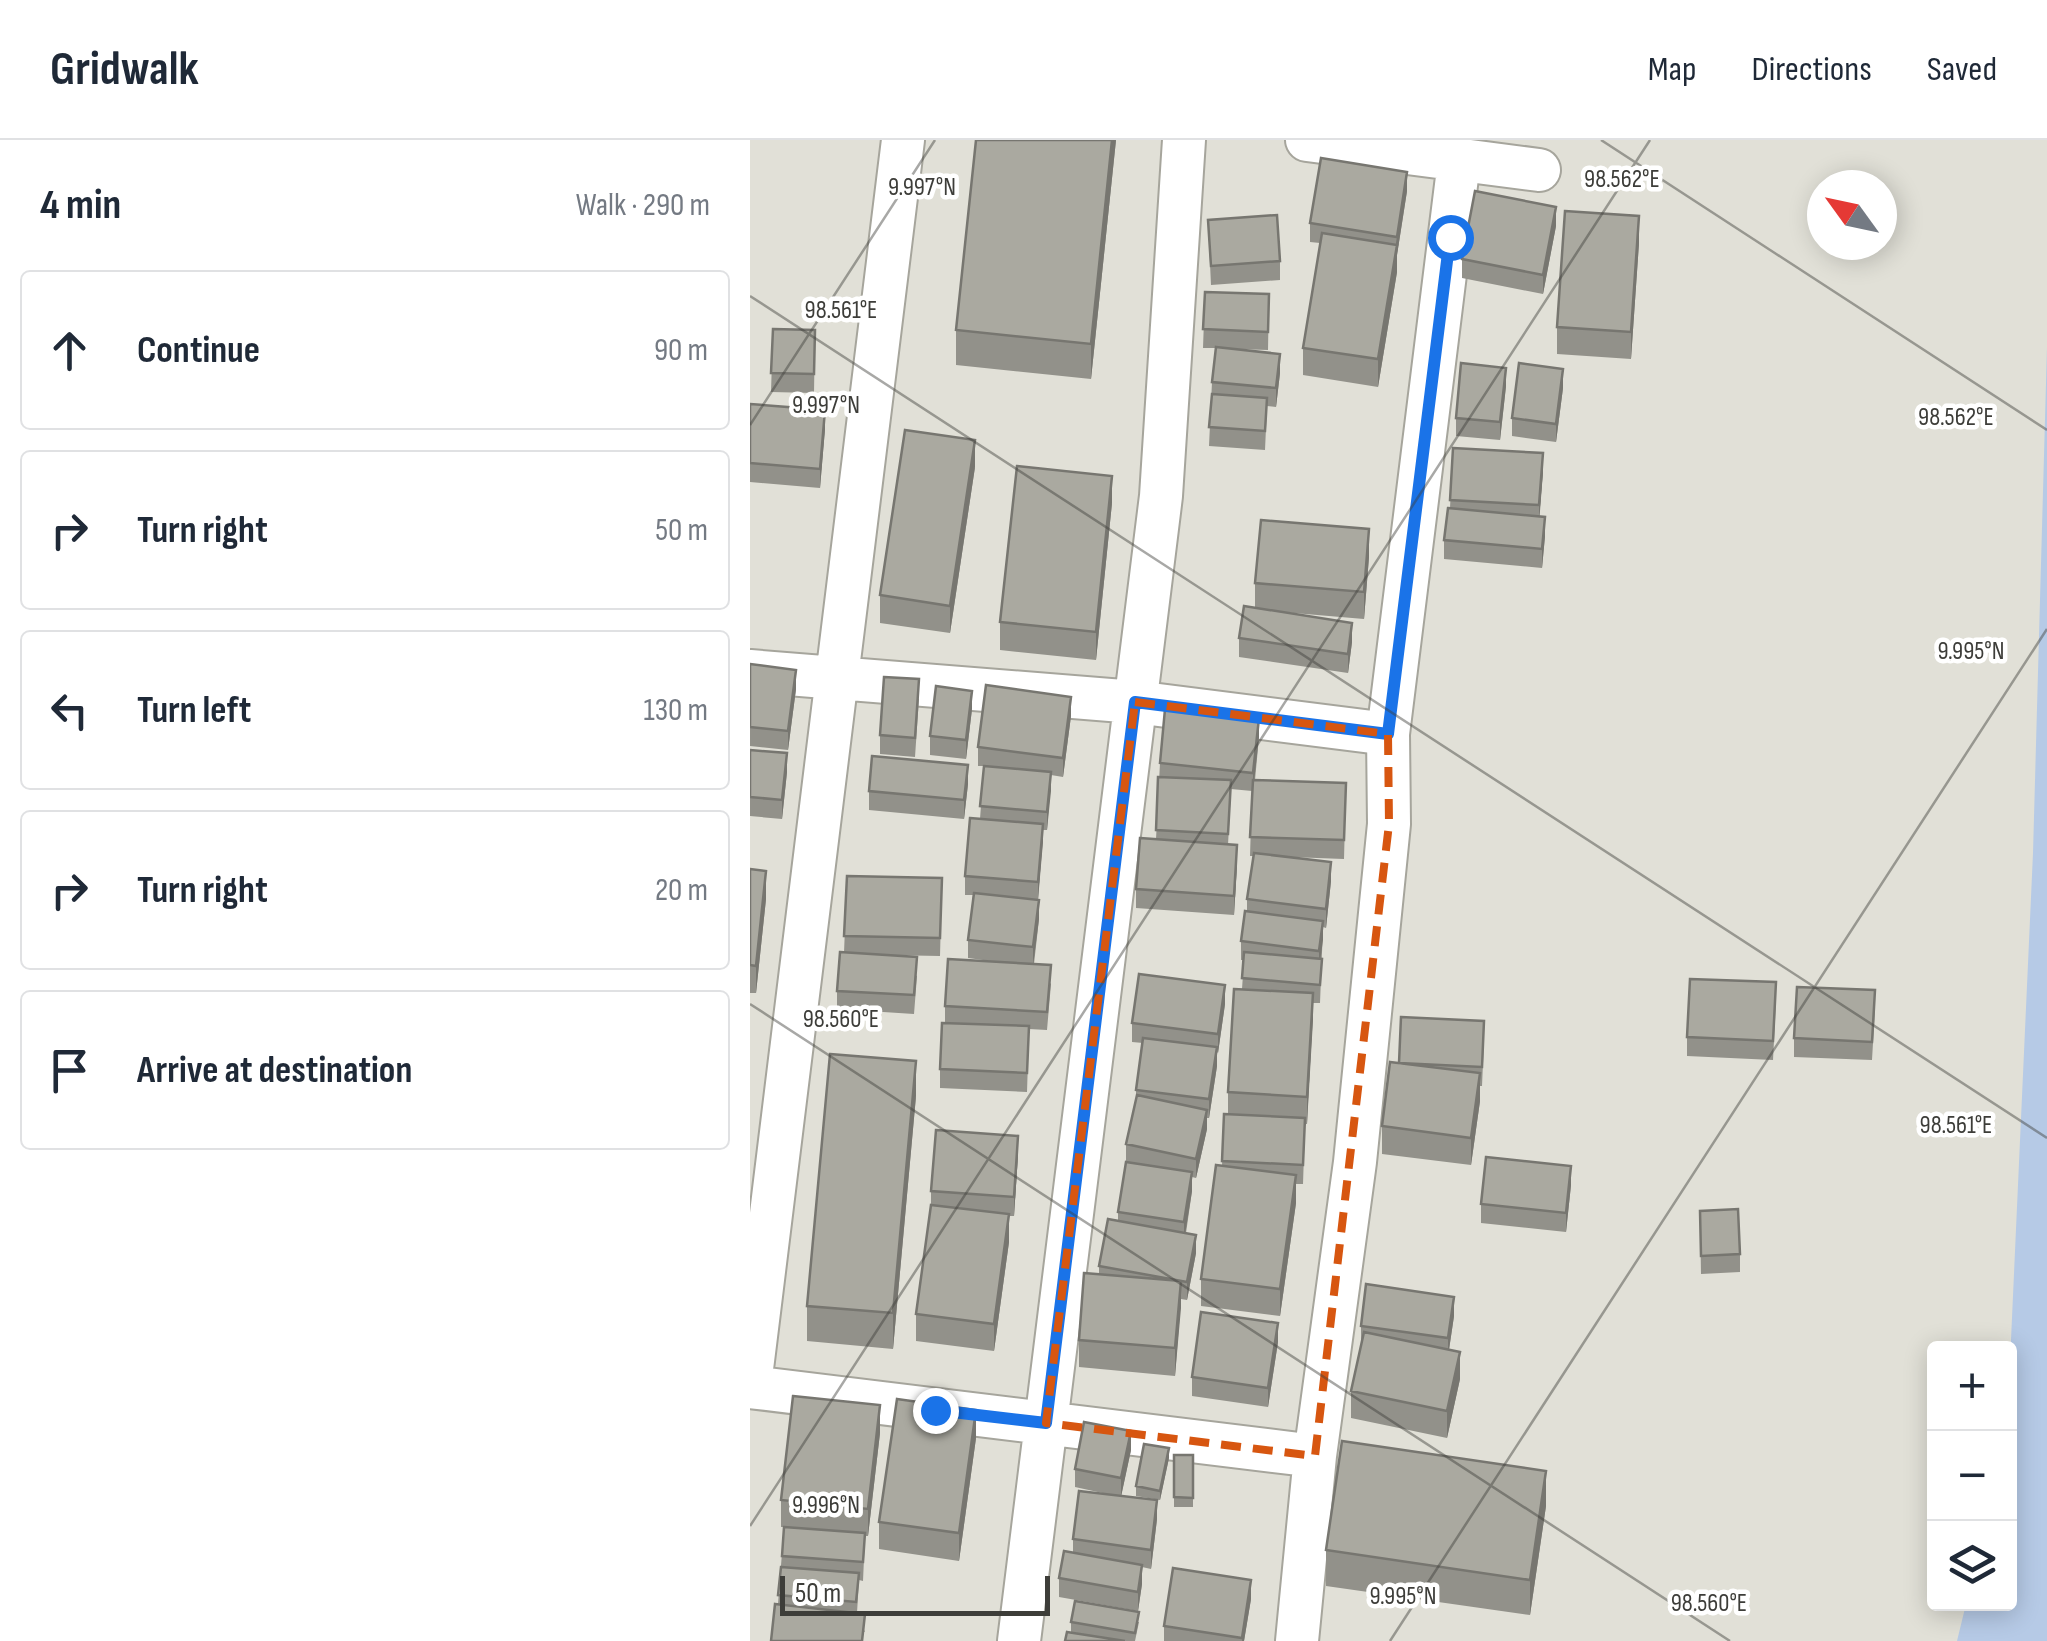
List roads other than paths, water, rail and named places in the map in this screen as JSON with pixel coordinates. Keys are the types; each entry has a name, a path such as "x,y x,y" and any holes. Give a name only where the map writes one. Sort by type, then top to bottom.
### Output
{"street":[{"path":"903,140 750,1386 1315,1456"},
{"path":"1019,1641 1160,496 1184,140"},
{"path":"1308,140 1539,170"},
{"path":"1297,1641 1315,1456 1355,1162 1390,824 1388,734 1459,161"},
{"path":"750,671 1135,702 1388,734"}],"water":[{"path":"2047,347 2047,1641 1957,1641 1964,1611 2017,1611 2017,1341 2011,1341 2033,853"}]}
